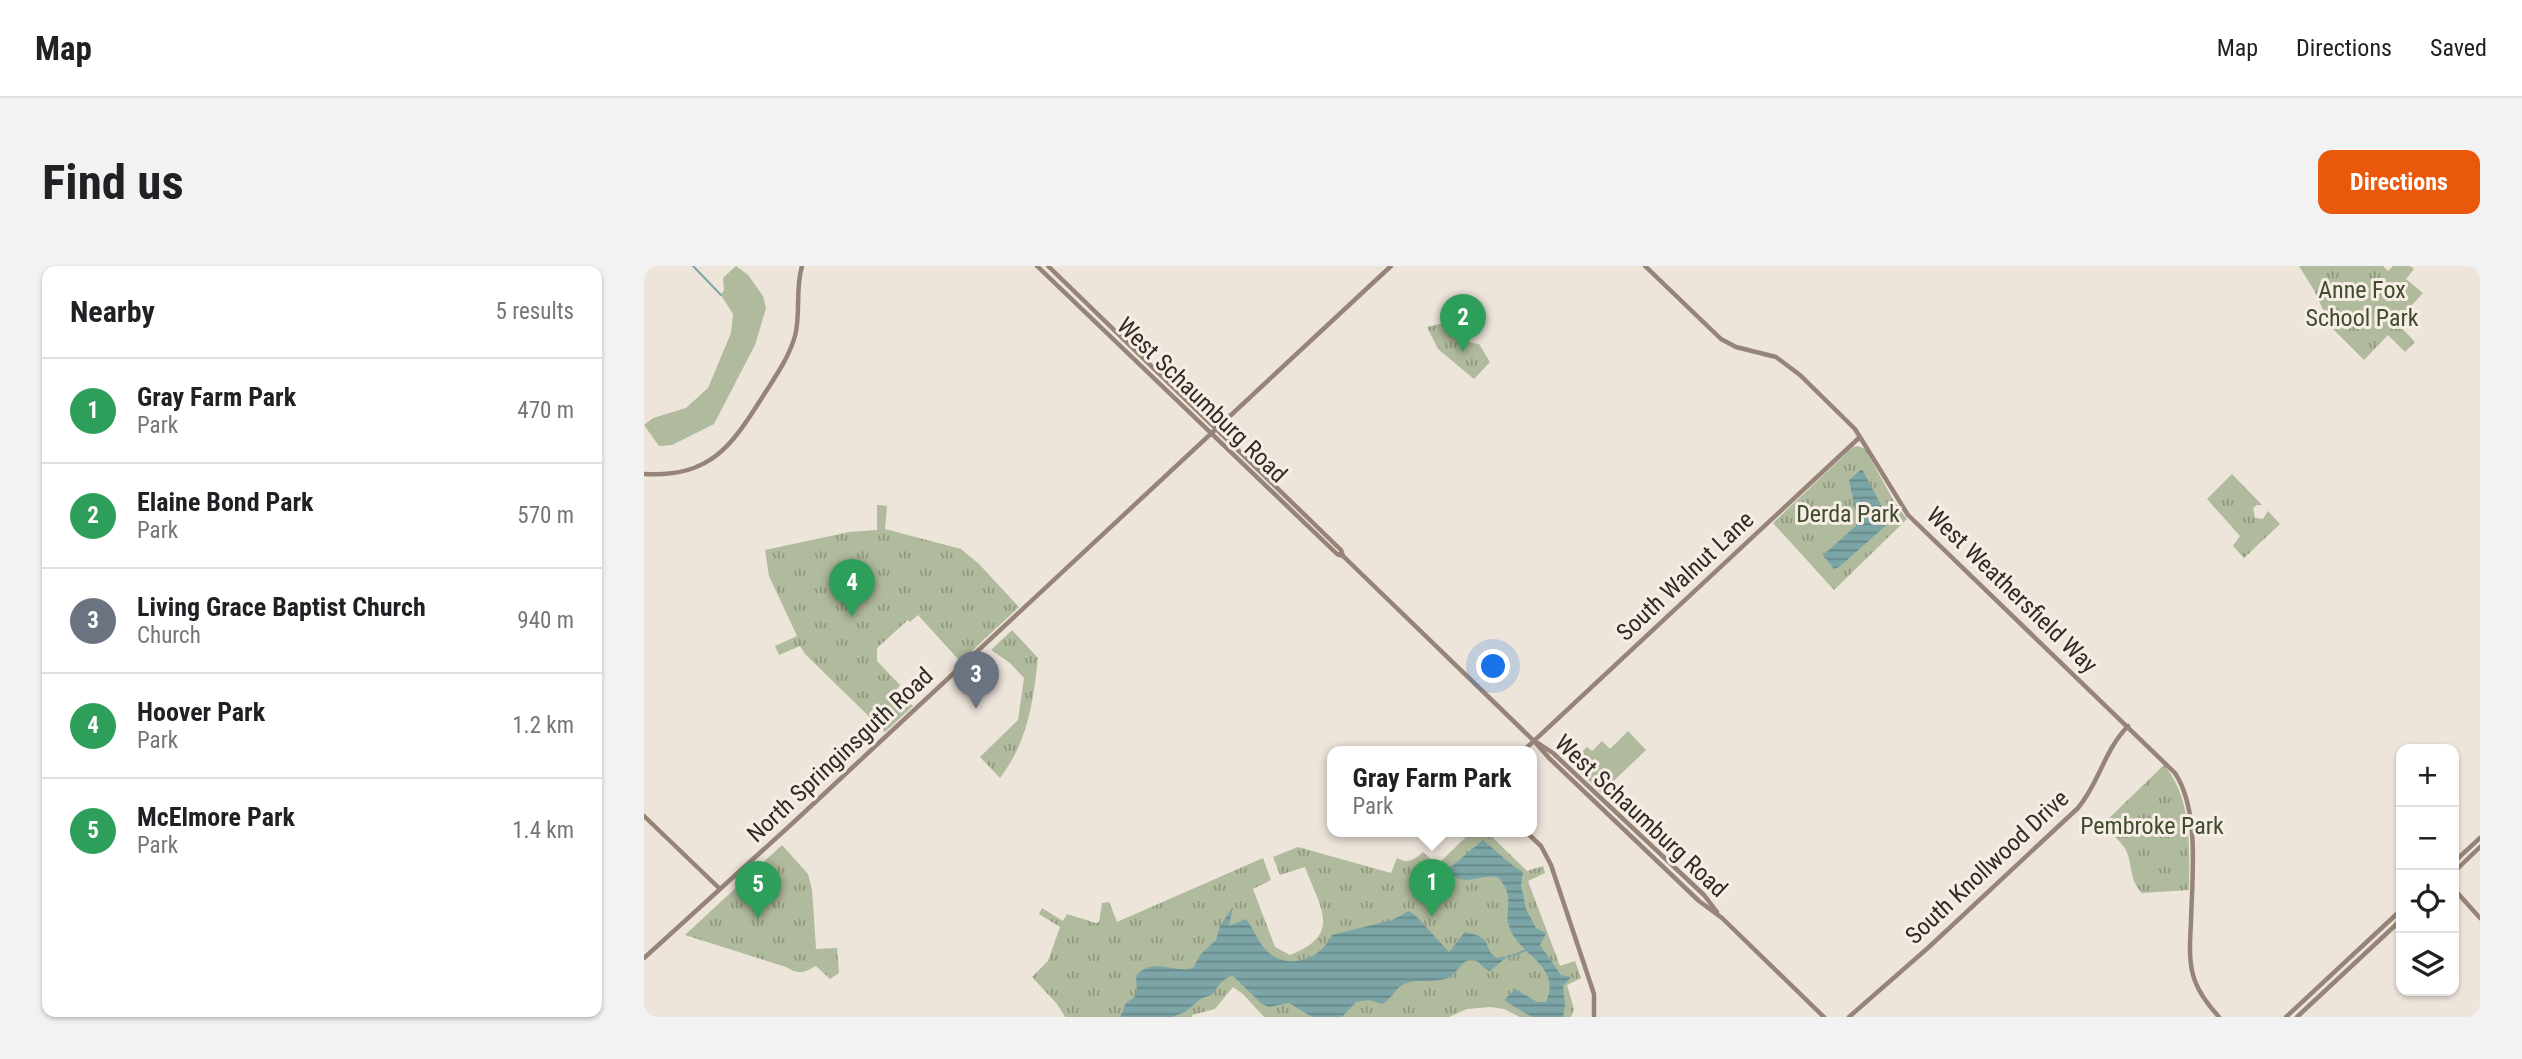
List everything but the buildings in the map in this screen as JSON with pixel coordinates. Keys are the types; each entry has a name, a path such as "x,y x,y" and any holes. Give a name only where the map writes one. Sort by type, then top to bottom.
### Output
{"street":[{"path":"644,474 675,473 692,469 720,454 737,436 791,348 797,328 802,266"},
{"name":"West Schaumburg Road","path":"1037,266 1213,430"},
{"name":"West Schaumburg Road","path":"1048,266 1337,554 1343,556 1534,740 1549,758 1699,901 1722,918 1824,1017"},
{"name":"North Springinsguth Road","path":"644,958 1391,266"},
{"name":"West Weathersfield Way","path":"1645,266 1721,339 1741,349 1768,354 1790,365 1860,437 1905,511 2171,768 2186,794 2189,812 2192,865 2191,968 2200,993 2219,1017"},
{"name":"South Walnut Lane","path":"1528,746 1860,437"},
{"name":"South Knollwood Drive","path":"1849,1017 1948,930 2078,808 2090,792 2109,749 2128,726"},
{"path":"644,816 720,889"},
{"path":"1531,837 1541,846 1551,865 1594,994 1594,1017"},
{"path":"2459,857 2480,838"},
{"path":"2456,870 2480,847"},
{"path":"2459,895 2480,918"},
{"path":"2286,1017 2396,915"},
{"path":"2297,1017 2396,925"}],"green space":[{"path":"736,266 748,275 763,296 766,308 755,345 714,424 672,445 659,446 644,425 653,418 686,408 708,388 731,333 733,314 721,295 724,290 723,278"},
{"name":"Anne Fox School Park","path":"2299,266 2383,266 2388,271 2393,266 2410,266 2414,269 2406,279 2423,293 2396,322 2415,342 2405,352 2388,335 2364,360 2331,327 2314,290"},
{"path":"1453,321 1459,334 1469,342 1479,344 1490,362 1474,379 1438,349 1427,327"},
{"name":"Derda Park","path":"1853,447 1865,449 1907,519 1834,590 1773,523"},
{"path":"2232,474 2262,505 2253,508 2255,518 2263,519 2268,511 2280,524 2244,558 2233,546 2240,536 2207,499"},
{"path":"877,505 887,506 885,529 961,549 979,564 1019,607 962,660 958,659 918,615 910,622 908,620 877,648 877,661 900,685 897,689 913,706 885,732 800,646 779,655 775,646 797,636 769,576 765,550 849,532 877,530"},
{"path":"1012,630 1038,658 1028,721 1017,750 1000,778 980,757 1018,720 1024,678 1010,663 991,650"},
{"path":"1628,731 1646,750 1601,793 1571,762 1587,747 1592,751 1602,741 1610,749"},
{"name":"Pembroke Park","path":"2164,765 2173,778 2185,808 2189,841 2189,890 2142,893 2133,878 2126,850 2102,825"},
{"path":"1466,837 1492,837 1527,871 1543,866 1545,873 1528,881 1560,966 1575,961 1581,978 1567,985 1574,1009 1571,1017 1520,1017 1504,1009 1491,1007 1467,1009 1449,1017 1264,1017 1233,987 1215,1009 1192,1017 1065,1017 1057,1004 1032,977 1048,961 1060,927 1039,914 1042,908 1063,921 1067,914 1096,923 1099,922 1102,903 1109,902 1117,922 1263,858 1271,880 1253,889 1275,947 1290,955 1317,938 1322,929 1323,918 1305,867 1280,875 1273,857 1298,847 1391,873 1397,858 1411,860 1423,852 1437,865"},
{"path":"782,845 808,874 812,890 816,949 837,948 839,973 830,979 816,966 798,972 685,935"}],"water":[{"path":"1862,469 1890,522 1834,569 1823,555 1856,526 1857,518 1849,480"},
{"path":"1483,840 1523,872 1521,885 1526,909 1536,928 1546,933 1540,945 1561,975 1571,977 1563,986 1563,1017 1532,1017 1505,1001 1515,989 1537,1002 1546,1002 1549,979 1545,970 1510,929 1507,893 1499,878 1462,880 1451,874 1452,866"},
{"path":"1233,907 1229,926 1246,919 1264,948 1282,960 1311,957 1332,935 1392,920 1409,911 1449,952 1465,932 1485,940 1497,958 1508,956 1490,971 1477,961 1468,960 1445,979 1414,981 1402,985 1382,1004 1369,1000 1356,1002 1342,1017 1312,1017 1289,1003 1269,1007 1262,1004 1232,975 1221,982 1212,995 1202,998 1185,1012 1172,1017 1120,1017 1126,1003 1134,998 1137,990 1136,976 1149,967 1156,966 1193,968 1200,955 1216,940 1220,926"}],"waterway":[{"path":"693,266 721,295"},
{"path":"1515,955 1526,950"}],"place":[{"name":"Elaine Bond Park","path":"1463,352"},
{"name":"Hoover Park","path":"852,617"},
{"name":"Living Grace Baptist Church","path":"976,709"},
{"name":"Gray Farm Park","path":"1432,917"},
{"name":"McElmore Park","path":"758,919"}]}
